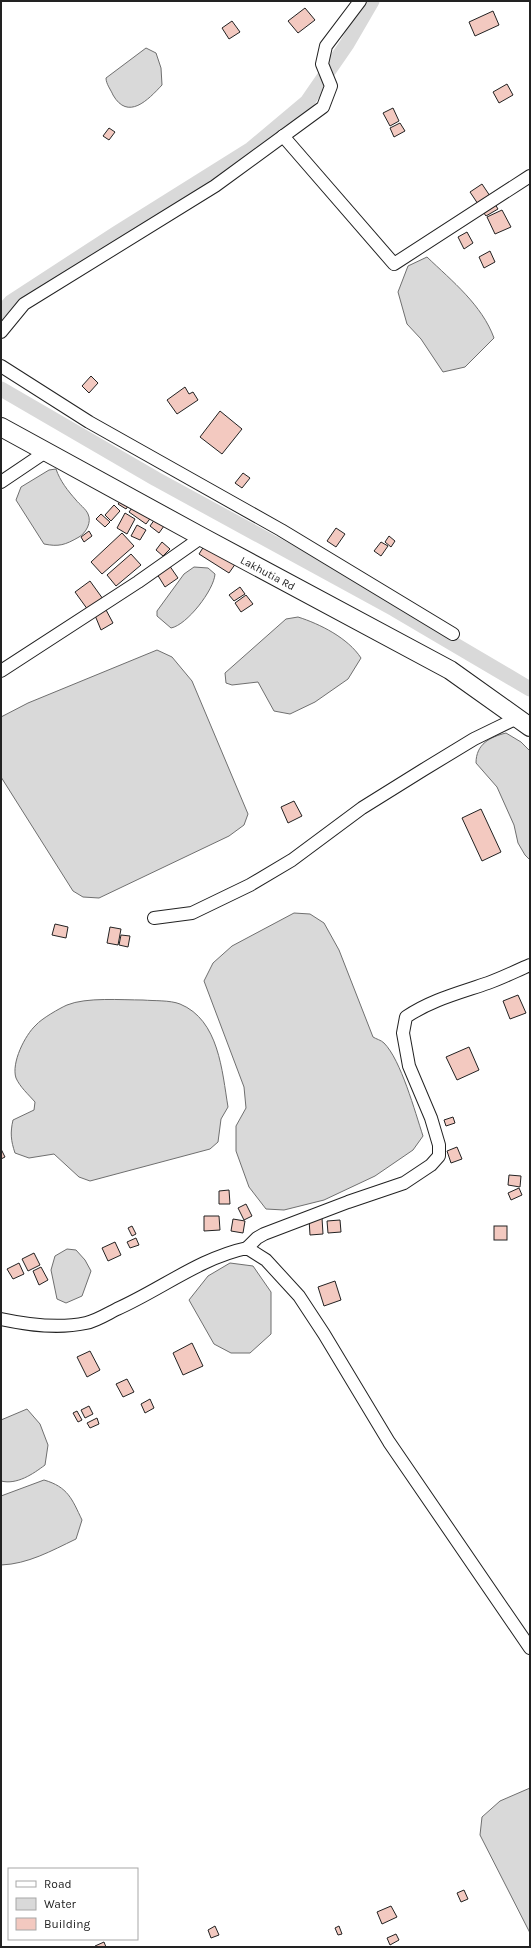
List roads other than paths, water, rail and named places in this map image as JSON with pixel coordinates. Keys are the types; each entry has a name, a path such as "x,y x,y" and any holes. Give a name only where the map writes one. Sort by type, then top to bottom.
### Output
{"street":[{"path":"1,332 24,304 215,186 323,107 331,86 322,64 326,46 360,1"},
{"path":"283,136 394,264 530,176"},
{"path":"1,366 89,422 281,530 453,634"},
{"name":"Lakhutia Rd","path":"1,427 450,670 524,723"},
{"path":"1,482 47,451"},
{"path":"1,671 138,582 202,537"},
{"path":"154,918 192,912 250,885 292,860 362,808 474,739 524,723"},
{"path":"1,1319 23,1324 53,1326 87,1323 127,1305 210,1261 230,1252 247,1248 256,1238 264,1234 348,1202 404,1183 431,1165 439,1156 439,1145 431,1118 409,1066 403,1033 406,1017 415,1011 451,994 488,983 530,965"},
{"path":"247,1248 266,1260 299,1296 324,1334 389,1442 530,1648"}],"water":[{"path":"146,48 156,53 161,68 162,85 144,102 131,107 125,107 119,103 113,95 106,78"},
{"path":"427,257 456,284 474,304 489,326 494,338 465,367 443,372 421,339 407,324 398,292 408,266"},
{"path":"56,469 67,489 87,512 89,524 86,530 79,537 66,544 54,545 44,544 16,500 21,487 49,470"},
{"path":"194,567 208,568 215,574 210,589 192,614 184,621 171,628 157,616 157,611 184,574"},
{"path":"298,617 324,628 341,638 349,644 361,658 348,679 315,702 290,714 274,711 258,682 232,685 226,683 225,673 286,619"},
{"path":"157,650 172,657 192,681 248,814 244,825 229,836 99,898 83,897 73,891 1,777 1,717 28,703"},
{"path":"506,733 521,742 530,751 530,860 525,855 518,843 514,825 497,787 476,763 478,751 485,742"},
{"path":"294,913 310,914 324,923 339,950 373,1037 384,1043 396,1061 407,1087 423,1136 413,1150 375,1176 324,1200 284,1210 266,1209 249,1187 236,1151 236,1126 246,1108 244,1087 204,981 213,963 232,946"},
{"path":"143,1000 167,1001 180,1004 193,1012 203,1022 211,1034 220,1063 228,1107 221,1119 218,1142 210,1149 90,1181 79,1177 54,1154 29,1158 15,1153 11,1137 13,1120 34,1110 35,1102 16,1078 15,1072 17,1057 32,1030 38,1023 51,1014 64,1006 75,1002"},
{"path":"67,1249 76,1250 85,1260 91,1271 82,1296 66,1303 57,1299 51,1270 55,1256"},
{"path":"230,1263 253,1266 271,1292 271,1334 250,1353 231,1353 214,1344 189,1300 208,1276"},
{"path":"27,1409 40,1424 48,1445 45,1465 19,1480 7,1482 1,1481 1,1420"},
{"path":"44,1480 59,1486 72,1500 82,1520 76,1539 30,1559 1,1565 1,1496"},
{"path":"530,1788 530,1933 480,1835 482,1817 500,1801"}],"waterway":[{"path":"1,313 11,302 117,233 251,149 307,102 347,44 372,1"},
{"path":"1,389 156,479 394,609 530,689"}]}
